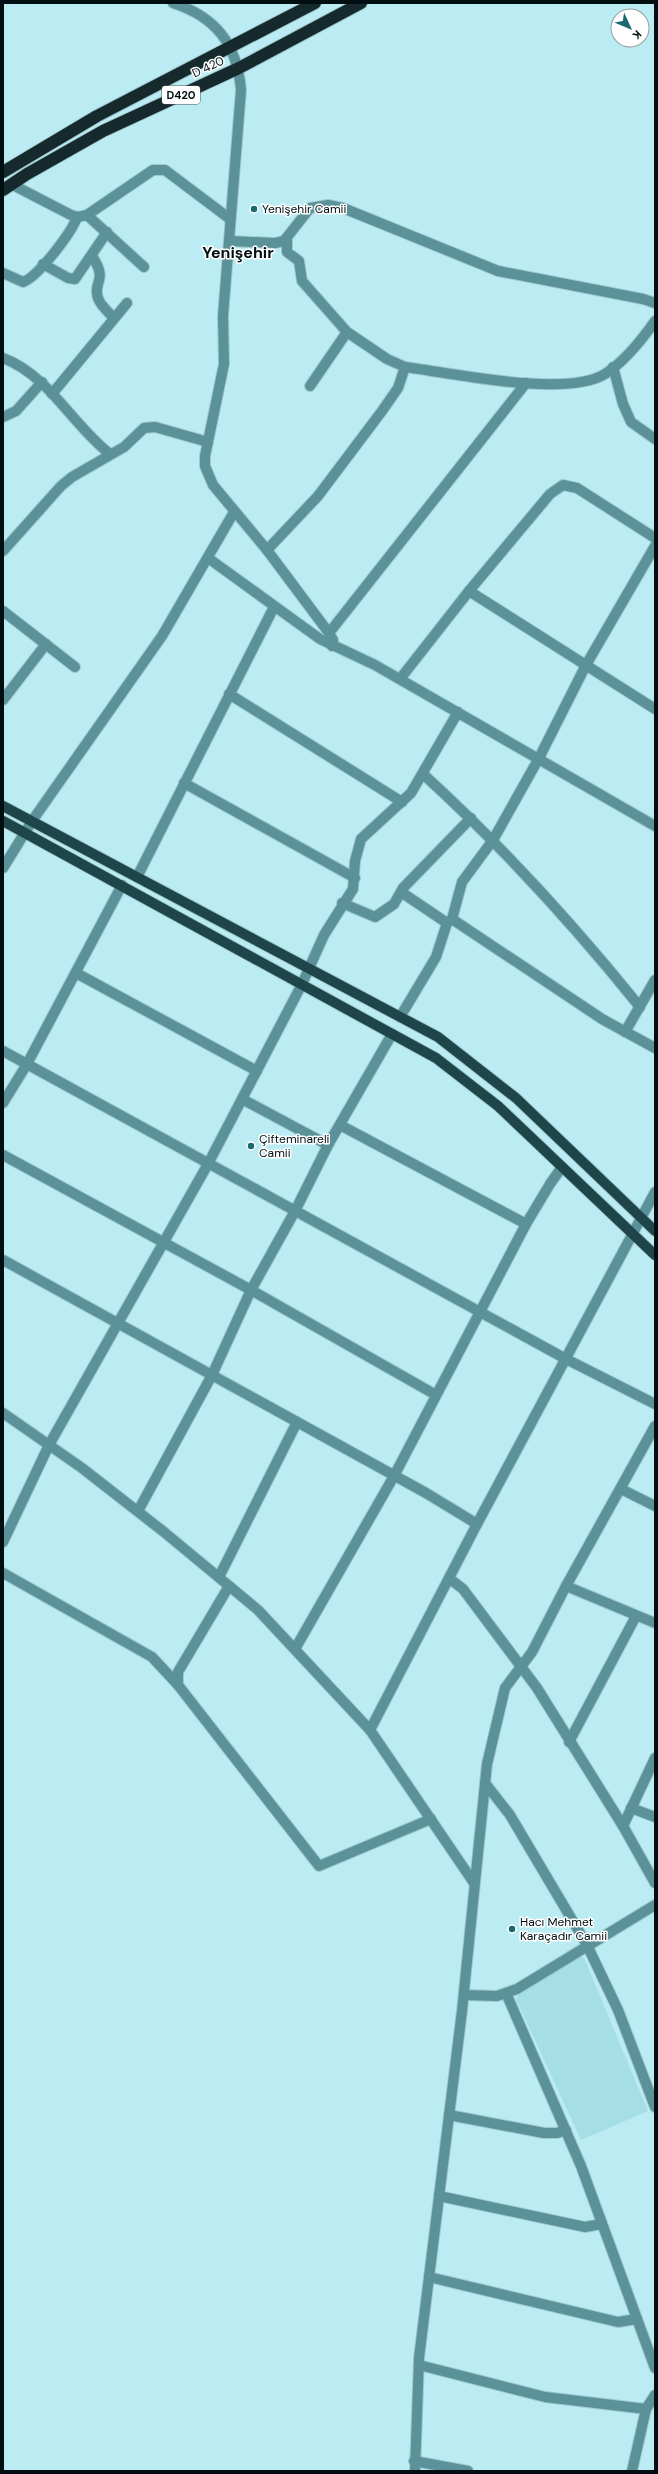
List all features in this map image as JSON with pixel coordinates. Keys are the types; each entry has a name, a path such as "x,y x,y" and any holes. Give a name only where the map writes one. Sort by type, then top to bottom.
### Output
{"highway":[{"name":"D420","path":"3,172 96,116 313,3"},
{"name":"D 420","path":"7,187 103,131 239,68 361,3"}],"main road":[{"path":"3,806 438,1037 516,1098 655,1231"},
{"path":"3,821 436,1058 498,1106 655,1255"}],"street":[{"path":"172,3 188,8 206,18 231,46 239,68 241,108 230,219 230,241 223,316 224,364 205,456 209,477 234,512 267,550 329,633 333,640 332,646"},
{"path":"3,273 23,282 32,277 82,216 153,170 165,170 230,219"},
{"path":"7,187 70,215 82,216 107,232 144,267"},
{"path":"230,241 275,243 287,238 310,208 328,205 343,208 498,271 643,299 655,303"},
{"path":"43,264 72,279 79,276 107,232"},
{"path":"287,238 287,252 299,262 302,281 347,332 387,359 405,367 526,383 587,381 604,374 613,367 642,340 655,321"},
{"path":"92,256 100,269 102,276 97,294 98,300 114,318"},
{"path":"52,394 127,303"},
{"path":"310,386 347,332"},
{"path":"3,358 28,370 42,382 94,442 110,454"},
{"path":"267,550 318,496 373,424 398,388 405,367"},
{"path":"613,367 623,404 631,422 655,439"},
{"path":"3,417 16,410 42,382"},
{"path":"329,633 526,383"},
{"path":"3,551 61,486 110,454 124,447 139,431 148,426 208,442"},
{"path":"400,679 469,590 550,494 563,485 577,488 655,538"},
{"path":"3,868 24,832 162,636 234,512"},
{"path":"400,1017 436,957 462,882 493,840 539,758 586,665 655,546"},
{"path":"208,558 274,607 332,646 375,664 655,826"},
{"path":"469,590 655,709"},
{"path":"137,877 274,607"},
{"path":"3,611 75,666"},
{"path":"3,700 46,644"},
{"path":"230,694 402,802"},
{"path":"3,1542 49,1445 208,1164 302,984 308,968 342,903 353,889 355,878 355,861 361,839 402,802 423,774 458,712"},
{"path":"423,774 493,840 606,964 640,1007"},
{"path":"184,783 355,878"},
{"path":"342,903 375,917 394,904 401,892 471,818"},
{"path":"3,1103 27,1064 122,885"},
{"path":"401,892 602,1019 655,1048"},
{"path":"76,973 257,1071"},
{"path":"625,1032 655,980"},
{"path":"138,1512 212,1375 251,1290 295,1211 328,1145 392,1034"},
{"path":"3,1051 479,1312 566,1359 655,1404"},
{"path":"242,1099 328,1145"},
{"path":"340,1125 526,1224"},
{"path":"3,1155 251,1290 436,1395"},
{"path":"295,1649 394,1476 526,1224 562,1167"},
{"path":"370,1730 450,1579 477,1524 566,1359 640,1217 651,1208 655,1192"},
{"path":"3,1260 394,1476 477,1524"},
{"path":"3,1413 49,1445 138,1512 258,1610 370,1730 474,1883"},
{"path":"219,1578 297,1422"},
{"path":"468,2471 415,2466 419,2365 464,1995 487,1764 505,1688 532,1652 566,1586 655,1426"},
{"path":"621,1489 655,1506"},
{"path":"3,1573 152,1657 178,1685 319,1866 431,1819"},
{"path":"450,1579 463,1589 537,1688 623,1826 655,1883"},
{"path":"178,1685 178,1672 228,1586"},
{"path":"566,1586 655,1623"},
{"path":"570,1742 636,1616"},
{"path":"623,1826 655,1758"},
{"path":"484,1783 510,1814 587,1945 618,2010 655,2107"},
{"path":"631,1808 655,1816"},
{"path":"464,1995 497,1996 517,1989 587,1945 655,1906"},
{"path":"506,1993 566,2130 655,2368"},
{"path":"450,2115 544,2133 557,2133 566,2130"},
{"path":"439,2196 585,2227 602,2224"},
{"path":"429,2277 618,2322 637,2320"},
{"path":"419,2365 545,2397 646,2409"},
{"path":"632,2471 646,2409 655,2395"}],"shaded area":[{"path":"578,1954 584,1958 648,2111 581,2140 516,1999 519,1993"}],"place":[{"name":"Yenişehir Camii","path":"254,209"},
{"name":"Çifteminareli Camii","path":"251,1146"},
{"name":"Hacı Mehmet Karaçadır Camii","path":"512,1929"}],"district":[{"name":"Yenişehir","path":"238,252"}]}
